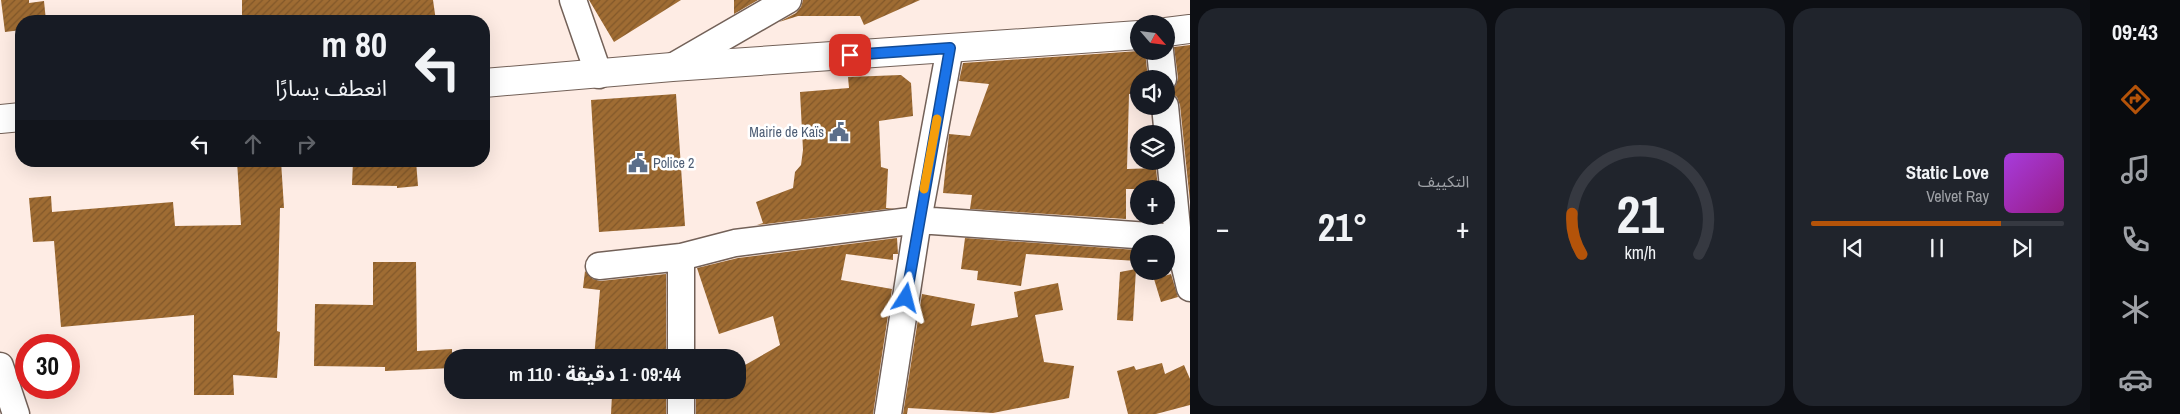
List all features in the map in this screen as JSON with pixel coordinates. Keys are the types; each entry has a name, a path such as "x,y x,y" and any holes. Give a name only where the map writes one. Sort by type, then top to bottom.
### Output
{"main road":[{"path":"1175,31 1190,29"},
{"path":"490,83 599,75 672,67 1130,35"},
{"path":"0,119 15,118"}],"street":[{"path":"573,0 599,75"},
{"path":"672,67 788,0"},
{"path":"888,414 918,220 950,48"},
{"path":"1166,115 1178,238 1190,288"},
{"path":"599,266 681,257 735,243 918,220 1178,238"},
{"path":"681,257 681,349"},
{"path":"0,366 16,414"},
{"path":"681,399 681,414"}],"building":[{"path":"1,0 29,0 29,3 44,1 45,15 15,15 15,31 5,32"},
{"path":"242,0 433,0 435,15 242,15"},
{"path":"589,0 681,0 614,42"},
{"path":"734,0 758,0 734,14"},
{"path":"803,0 920,0 864,25 860,16 798,16 779,22 796,13 801,7"},
{"path":"1190,45 1190,202 1180,105 1175,96 1175,86 1178,78 1175,47"},
{"path":"1130,52 1130,60 1146,60 1147,70 1130,70 1127,169 1156,170 1157,180 1130,180 1130,189 1126,189 1126,219 970,209 972,195 943,193 949,134 970,136 989,84 959,81 963,63"},
{"path":"901,75 911,83 913,116 879,121 881,167 888,169 886,208 895,208 757,225 763,223 756,202 793,188 795,172 801,165 803,150 800,92 849,88 848,77"},
{"name":"Police 2","path":"676,94 685,226 599,232 591,100"},
{"path":"237,167 281,167 284,208 280,208 277,331 280,332 277,378 233,375 234,395 194,395 194,315 61,327 54,241 33,242 29,198 51,196 52,212 173,202 175,226 241,225"},
{"path":"353,167 416,167 418,186 397,188 397,186 352,185"},
{"path":"897,238 898,254 893,254 893,260 846,254 841,280 892,289 873,414 696,414 696,399 746,399 746,364 780,345 773,316 719,334 697,268 738,258"},
{"path":"965,238 1130,250 1130,261 1026,254 1021,286 977,280 978,271 961,269"},
{"path":"373,262 416,262 417,351 444,349 444,368 385,371 385,367 314,366 315,304 373,305"},
{"path":"1130,270 1130,280 1135,280 1133,321 1117,320 1120,272"},
{"path":"585,271 593,279 600,281 666,274 666,349 595,349 600,290 583,288"},
{"path":"1154,280 1173,280 1178,297 1161,302"},
{"path":"1058,283 1063,310 1035,315 1044,362 1074,366 1069,398 993,413 908,408 907,414 903,414 922,294 975,304 971,326 1018,317 1014,292"},
{"path":"1162,363 1165,374 1184,365 1190,379 1190,405 1156,414 1128,414 1117,371 1134,366 1136,370"},
{"path":"612,399 666,399 666,414 611,414"}],"slow traffic":[{"path":"924,189 937,119"}],"place":[{"name":"Mairie de Kaïs","path":"839,132"},
{"name":"Police 2","path":"638,163"}],"route":[{"path":"850,55 950,48 918,220 906,298"}]}
